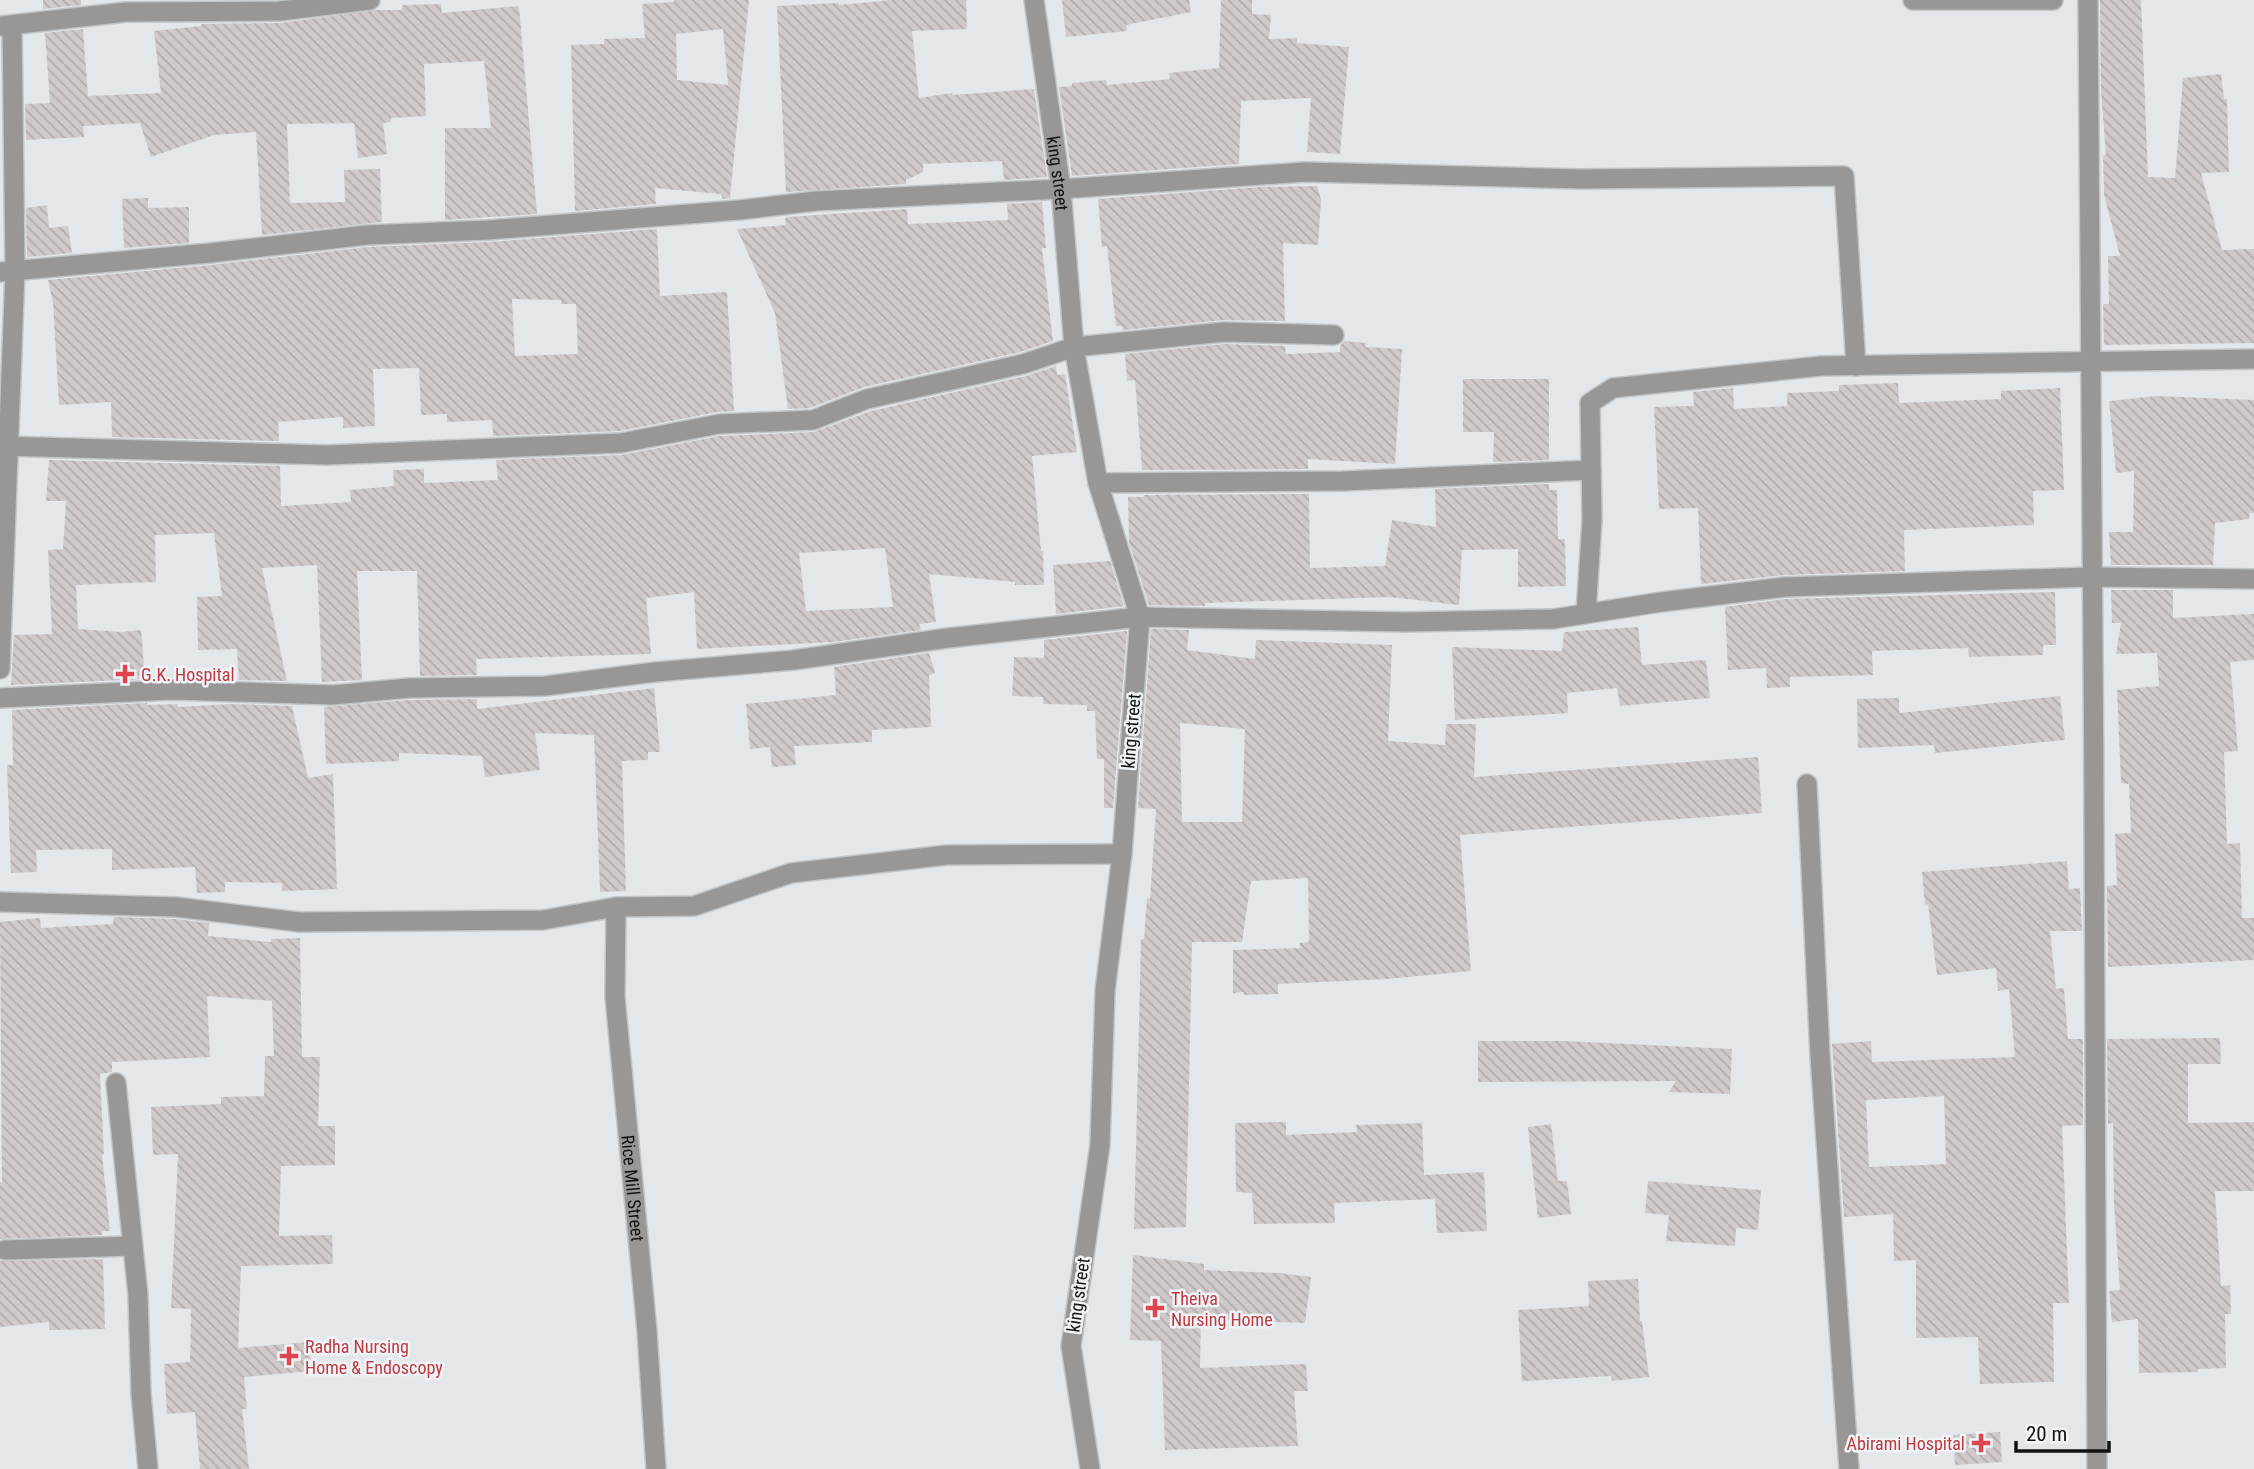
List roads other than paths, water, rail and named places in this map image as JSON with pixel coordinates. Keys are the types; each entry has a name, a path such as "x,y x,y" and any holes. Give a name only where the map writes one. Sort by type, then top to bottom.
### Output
{"street":[{"path":"0,669 8,271 6,25 126,12 280,11 370,0"},
{"name":"king street","path":"1034,0 1061,189 1074,347 1098,483 1140,617 1122,854 1105,991 1100,1145 1071,1346 1090,1469"},
{"path":"1913,0 2053,0"},
{"path":"2088,0 2097,1469"},
{"path":"8,271 210,253 368,235 488,230 816,201 1061,189 1305,172 1581,179 1844,176 1856,366"},
{"path":"4,446 327,456 621,443 719,425 813,420 867,399 1023,364 1074,347 1224,332 1334,335"},
{"path":"1586,613 1592,520 1590,403 1613,388 1821,366 2254,359"},
{"path":"1098,483 1343,481 1591,470"},
{"path":"0,698 172,690 333,695 409,688 545,686 655,672 793,660 948,638 1140,617 1407,622 1553,619 1785,587 2091,577 2254,579"},
{"path":"1807,784 1821,1055 1849,1469"},
{"path":"0,902 176,907 299,922 543,919 616,907 694,906 790,873 947,855 1122,854"},
{"name":"Rice Mill Street","path":"616,907 615,997 647,1331 656,1469"},
{"path":"116,1083 138,1295 141,1394 148,1469"},
{"path":"5,1250 132,1247"}],"place":[{"name":"G.K. Hospital","path":"125,674"},
{"name":"Theiva Nursing Home","path":"1155,1308"},
{"name":"Radha Nursing Home & Endoscopy","path":"289,1356"},
{"name":"Abirami Hospital","path":"1981,1443"}]}
